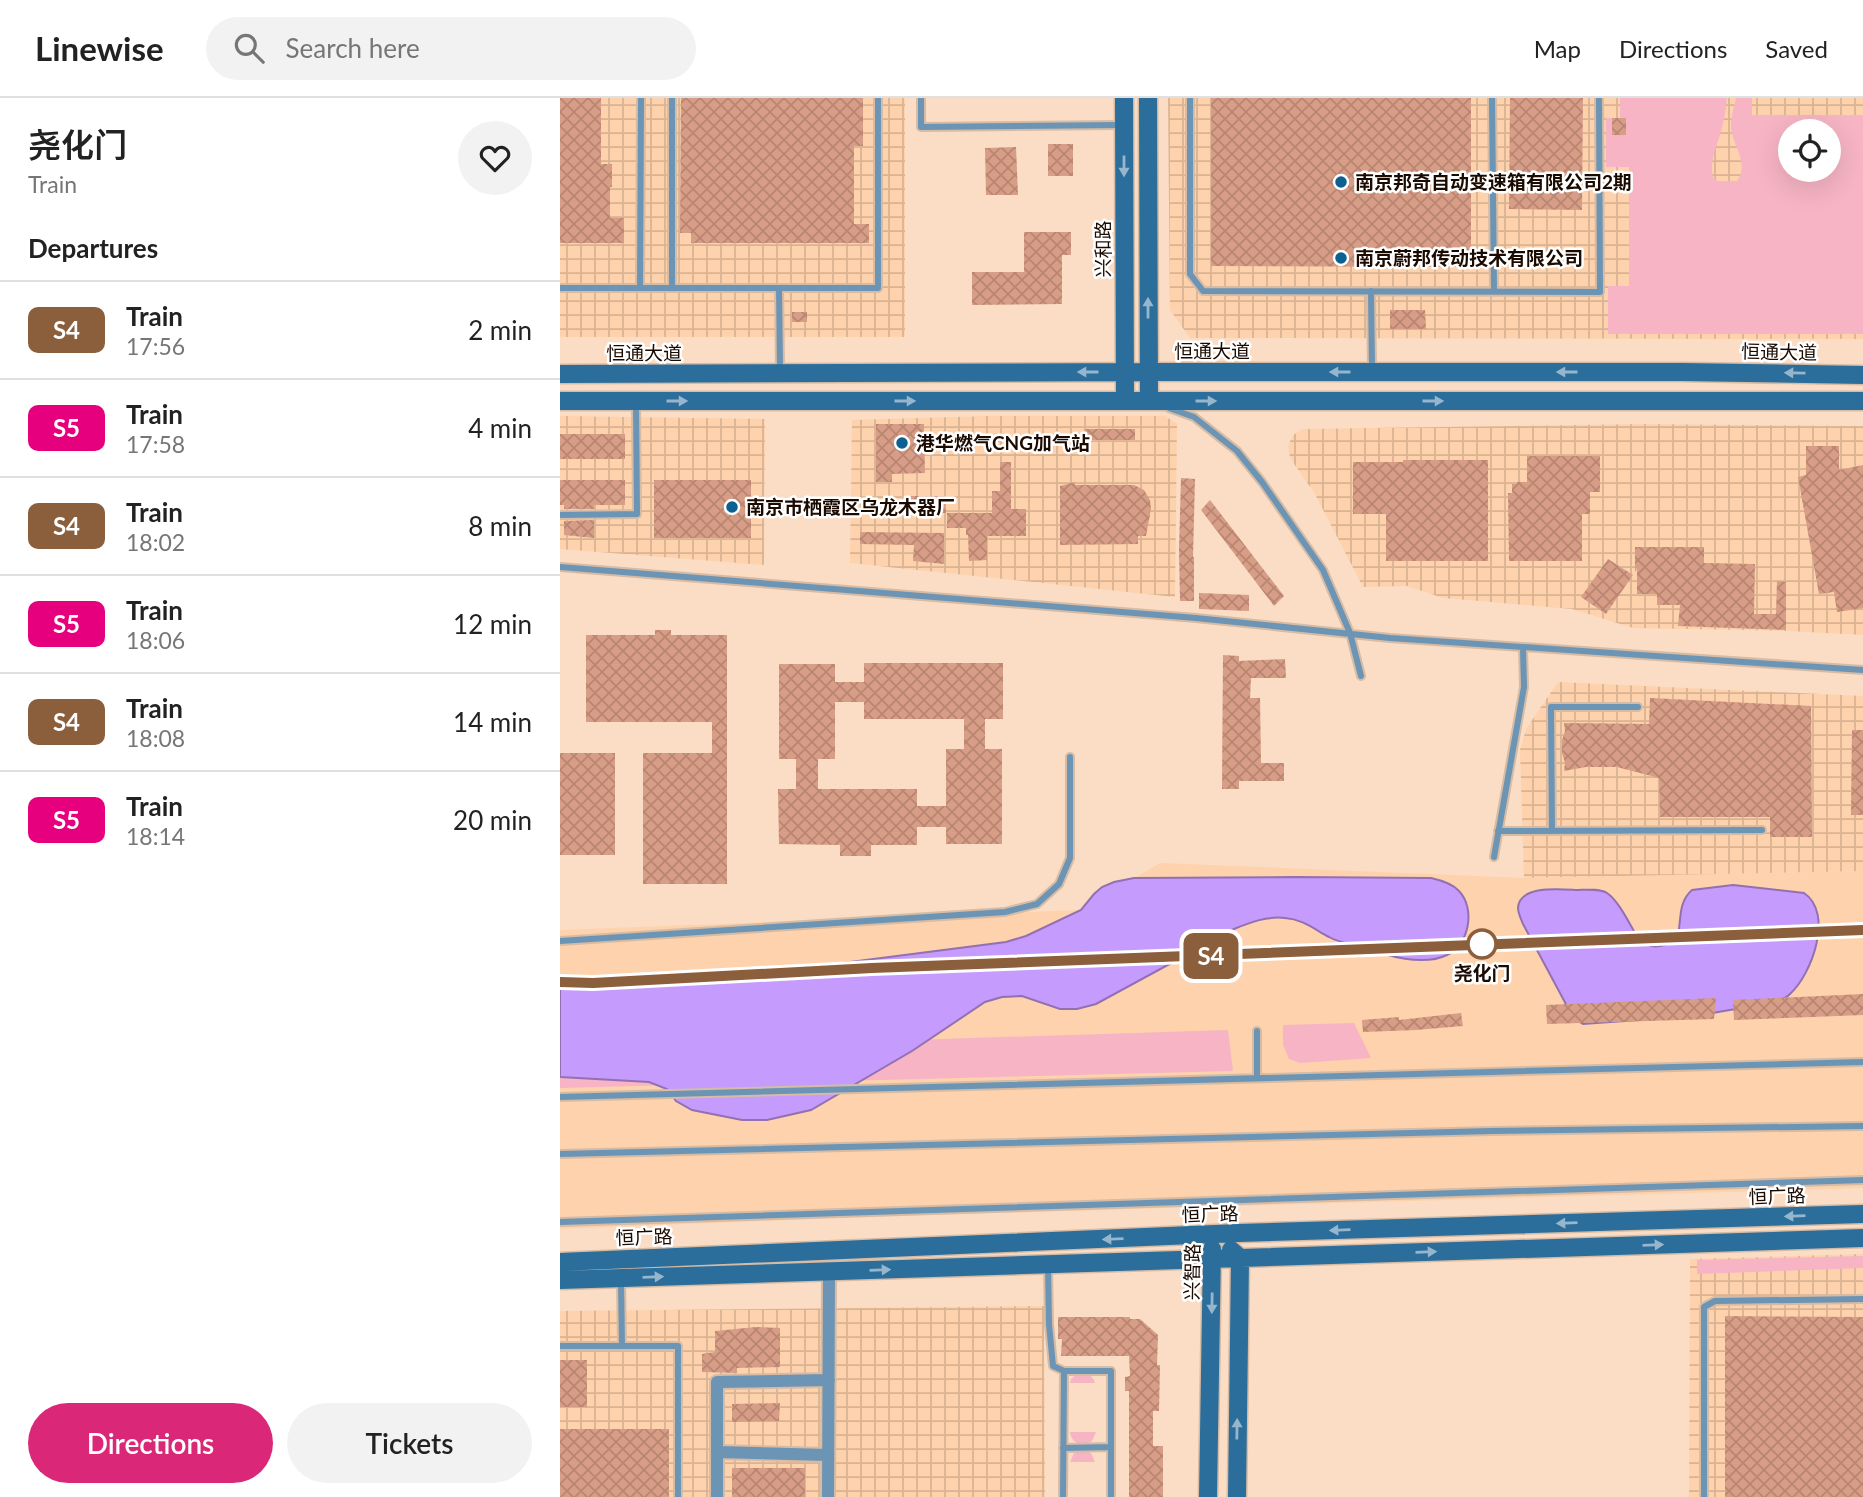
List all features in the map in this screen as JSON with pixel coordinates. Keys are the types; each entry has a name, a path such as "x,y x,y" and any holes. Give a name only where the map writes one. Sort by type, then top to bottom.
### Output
{"main road":[{"name":"兴和路","path":"1124,98 1125,400"},
{"path":"1148,98 1149,400"},
{"name":"恒通大道","path":"560,374 1682,372 1863,375"},
{"path":"560,401 1863,401"},
{"name":"恒广路","path":"560,1262 1212,1235 1863,1214"},
{"name":"兴智路","path":"1212,1235 1240,1258"},
{"name":"兴智路","path":"1208,1497 1212,1235"},
{"path":"560,1280 1863,1238"},
{"path":"1237,1497 1240,1258"}],"street":[{"path":"828,1497 829,1271"},
{"path":"718,1497 717,1382 829,1380"},
{"path":"717,1452 828,1455"}],"lane":[{"path":"640,288 641,98"},
{"path":"672,98 672,288"},
{"path":"560,288 878,288 878,98"},
{"path":"921,98 921,127 1124,125"},
{"path":"1190,98 1190,274 1203,291 1600,292 1599,98"},
{"path":"1492,98 1494,291"},
{"path":"779,288 780,373"},
{"path":"1371,291 1372,372"},
{"path":"1149,400 1194,417 1237,451 1262,482 1323,570 1350,633 1361,676"},
{"path":"560,515 637,514 636,401"},
{"path":"560,567 1196,618 1390,638 1863,670"},
{"path":"1494,857 1524,687 1523,648"},
{"path":"1552,831 1551,707 1637,707"},
{"path":"560,941 1004,912 1037,904 1059,884 1070,858 1070,757"},
{"path":"1498,831 1762,830"},
{"path":"1257,1031 1257,1077"},
{"path":"560,1097 1863,1062"},
{"path":"560,1154 1492,1131 1863,1126"},
{"path":"560,1222 1863,1180"},
{"path":"1048,1265 1053,1366 1064,1371 1111,1371 1111,1497"},
{"path":"621,1278 622,1346"},
{"path":"1704,1497 1704,1307 1715,1301 1863,1298"},
{"path":"560,1346 678,1346 678,1497"},
{"path":"1063,1497 1064,1371"},
{"path":"1063,1448 1111,1447"}],"shaded area":[{"path":"560,98 905,98 905,337 560,337"},
{"path":"1168,98 1863,98 1863,339 1190,338 1170,310"},
{"path":"1620,98 1727,98 1712,171 1713,178 1718,181 1737,181 1742,168 1731,127 1736,98 1752,98 1752,115 1863,115 1863,334 1608,334 1608,286 1629,286 1629,167 1606,167 1606,118 1620,118"},
{"path":"560,416 765,419 764,565 560,549"},
{"path":"990,416 1165,416 1177,424 1175,597 850,563 852,420"},
{"path":"1640,424 1863,426 1863,635 1633,628 1572,609 1443,598 1407,586 1363,587 1315,494 1290,458 1288,446 1293,435 1303,429"},
{"path":"1558,682 1863,696 1863,871 1524,878 1520,750 1526,729"},
{"path":"1160,863 1524,878 1863,871 1863,1188 892,1216 560,1229 560,930 1081,910"},
{"path":"1134,878 1431,878 1442,881 1456,888 1464,899 1468,926 1461,943 1447,955 1436,959 1413,960 1338,941 1291,919 1259,920 1234,929 1096,1004 1077,1009 1060,1009 1022,996 1002,997 985,1002 912,1051 811,1110 767,1120 742,1120 692,1110 676,1101 667,1089 649,1082 560,1077 560,981 677,979 811,967 1006,942 1026,936 1081,910 1102,887 1114,882"},
{"path":"1733,885 1804,893 1813,902 1818,914 1819,928 1812,959 1798,985 1785,998 1776,1002 1695,1016 1583,1024 1568,1008 1518,910 1525,895 1541,890 1600,890 1616,902 1642,942 1662,946 1677,939 1682,907 1692,890"},
{"path":"1354,1023 1371,1058 1300,1063 1289,1059 1283,1045 1283,1025"},
{"path":"1228,1030 1233,1071 560,1088 560,1051"},
{"path":"1863,1254 1863,1497 1689,1497 1690,1259"},
{"path":"1863,1256 1863,1268 1697,1274 1697,1260"},
{"path":"1044,1306 1045,1497 560,1497 560,1311"},
{"path":"1078,1373 1089,1375 1095,1383 1070,1383"},
{"path":"1070,1432 1096,1432 1092,1441 1084,1445 1074,1441"},
{"path":"1083,1450 1091,1453 1095,1462 1070,1462 1074,1453"}],"building":[{"path":"560,98 601,98 601,164 612,164 610,218 624,218 624,243 560,243"},
{"path":"681,98 863,98 863,146 854,146 854,224 869,224 869,243 691,243 691,233 680,233"},
{"name":"南京邦奇自动变速箱有限公司2期","path":"1211,98 1471,98 1471,267 1211,266"},
{"path":"1510,98 1583,98 1582,210 1509,209"},
{"path":"1612,118 1626,118 1626,135 1612,135"},
{"path":"1048,144 1073,144 1073,176 1048,176"},
{"path":"1016,147 1018,195 986,195 985,148"},
{"path":"1024,232 1071,232 1071,255 1062,255 1062,304 972,305 972,272 1024,272"},
{"path":"1390,310 1425,310 1426,329 1390,329"},
{"path":"792,312 807,312 807,322 792,322"},
{"path":"876,424 924,424 925,473 892,474 892,482 876,482"},
{"path":"1085,429 1135,429 1135,440 1085,440"},
{"path":"560,434 625,434 625,459 560,459"},
{"path":"1806,446 1839,446 1839,470 1863,465 1863,608 1837,612 1834,592 1819,594 1798,477 1806,475"},
{"path":"1527,456 1600,456 1600,492 1590,492 1590,514 1582,514 1582,561 1509,561 1508,493 1512,493 1512,484 1527,482"},
{"path":"1488,460 1488,561 1386,561 1386,514 1353,514 1353,462"},
{"path":"1000,462 1011,462 1011,509 1026,509 1026,536 987,536 987,560 969,561 966,528 947,528 947,513 992,513 992,491 1000,491"},
{"path":"1181,478 1195,479 1194,601 1180,601"},
{"path":"560,480 625,480 625,505 564,509 564,505 560,505"},
{"path":"654,480 751,480 751,538 654,538"},
{"path":"1075,482 1075,485 1134,485 1144,490 1150,500 1151,509 1146,536 1138,536 1138,544 1060,545 1060,486"},
{"path":"905,496 945,496 946,513 906,513"},
{"path":"1210,500 1284,596 1274,606 1201,510"},
{"path":"594,520 594,538 564,535 564,521"},
{"path":"860,532 944,533 944,564 913,561 914,545 860,544"},
{"path":"1635,547 1704,547 1704,563 1755,564 1754,614 1776,614 1777,581 1786,582 1786,630 1678,626 1680,605 1657,605 1657,594 1637,594"},
{"path":"1608,559 1633,575 1606,614 1581,597"},
{"path":"1199,593 1249,595 1249,611 1199,609"},
{"path":"655,630 671,630 671,635 727,635 727,884 643,884 643,753 712,753 712,722 586,722 586,635 655,635"},
{"path":"1223,655 1239,656 1239,661 1285,659 1286,678 1251,678 1250,698 1260,698 1261,763 1284,763 1284,781 1239,781 1239,789 1222,789"},
{"path":"864,663 1003,663 1003,719 985,719 985,749 1002,749 1002,844 946,844 946,827 917,827 917,845 871,845 871,856 840,856 840,845 779,844 778,789 796,789 796,759 779,759 779,664 835,664 835,682 864,682","holes":["835,702 864,702 864,719 964,719 964,749 946,749 946,806 917,806 917,789 818,789 818,759 835,759"]},
{"path":"1650,698 1811,706 1812,837 1770,837 1770,817 1660,817 1659,778 1617,767 1586,767 1564,771 1564,723 1649,724"},
{"path":"1852,730 1863,730 1863,815 1851,815"},
{"path":"560,753 615,753 615,855 560,855"},
{"path":"1863,994 1863,1015 1734,1020 1733,1000"},
{"path":"1716,998 1714,1019 1547,1024 1546,1005"},
{"path":"1461,1013 1463,1026 1363,1032 1362,1020 1399,1017 1399,1020"},
{"path":"1725,1316 1863,1317 1863,1497 1725,1497"},
{"path":"1058,1317 1130,1317 1140,1319 1158,1335 1159,1411 1153,1411 1153,1446 1163,1446 1163,1497 1129,1497 1129,1391 1125,1391 1125,1377 1130,1376 1129,1356 1061,1356 1062,1339 1058,1339"},
{"path":"756,1327 780,1328 780,1367 737,1368 737,1373 702,1372 702,1354 715,1352 715,1331"},
{"path":"560,1360 587,1360 587,1407 560,1407"},
{"path":"780,1403 779,1421 732,1422 732,1404"},
{"path":"560,1429 669,1429 669,1497 560,1497"},
{"path":"732,1468 805,1468 805,1497 732,1497"}],"railway":[{"path":"560,982 593,983 872,968 1863,930"}],"train":[{"name":"S4","path":"560,982 593,983 872,968 1863,930"}],"place":[{"name":"南京邦奇自动变速箱有限公司2期","path":"1341,182"},
{"name":"南京蔚邦传动技术有限公司","path":"1341,258"},
{"name":"港华燃气CNG加气站","path":"902,443"},
{"name":"南京市栖霞区乌龙木器厂","path":"732,507"},
{"name":"尧化门","path":"1482,944"}]}
